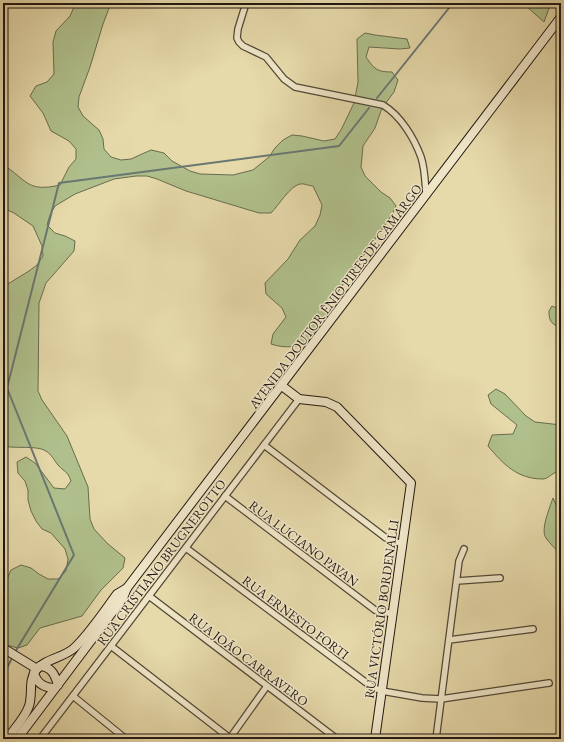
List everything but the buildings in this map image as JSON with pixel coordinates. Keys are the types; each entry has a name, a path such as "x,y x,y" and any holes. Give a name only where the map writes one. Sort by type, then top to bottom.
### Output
{"main road":[{"name":"AVENIDA DOUTOR ÊNIO PIRES DE CAMARGO","path":"17,739 123,598 127,588 561,17"},
{"path":"282,386 299,399"},
{"name":"RUA VICTÓRIO BORDENALLI","path":"299,399 326,402 337,407 411,483 375,739"},
{"name":"AVENIDA DOUTOR ÊNIO PIRES DE CAMARGO","path":"37,670 47,662 64,655 75,647 117,594 127,588"},
{"path":"3,648 37,670"},
{"path":"7,739 28,710 31,698 31,683 37,670 47,667 52,671 56,678 56,687 47,688 41,684 36,679 37,670"}],"street":[{"path":"246,3 238,28 239,42 243,46 266,57 284,79 295,87 383,105 393,112 411,135 421,158 426,195"},
{"name":"RUA CRISTIANO BRUGNEROTTO","path":"40,739 299,399"},
{"path":"264,444 386,538 402,544"},
{"name":"RUA LUCIANO PAVAN","path":"225,496 375,610 393,614"},
{"name":"RUA ERNESTO FORTI","path":"186,548 363,681 382,691 422,698 441,699 549,682"},
{"path":"436,739 459,561 464,549"},
{"path":"457,581 500,578"},
{"name":"RUA JOÃO CARRAVERO","path":"149,596 336,739"},
{"path":"450,640 533,629"},
{"path":"111,646 230,739 267,686"},
{"path":"73,696 122,738"},
{"path":"549,739 561,737"}],"green space":[{"path":"72,3 111,3 79,97 78,107 83,116 99,130 103,139 104,149 111,157 121,160 131,159 151,150 164,153 172,161 190,171 200,174 233,175 253,170 269,157 283,140 292,135 324,141 335,139 354,103 358,82 357,39 365,33 407,39 410,48 400,49 369,47 366,57 371,64 376,69 392,72 398,80 394,92 382,108 375,128 363,146 361,167 365,176 381,192 390,198 396,206 392,215 330,303 331,304 324,323 313,341 292,347 271,344 273,334 286,317 282,308 266,294 265,283 288,259 300,240 315,226 320,215 322,205 313,186 302,184 296,185 271,213 259,213 186,191 147,176 114,179 75,194 55,206 47,225 55,233 75,241 74,251 46,283 39,303 38,391 42,400 67,436 88,487 90,519 94,529 108,544 125,558 123,568 101,590 82,616 40,628 27,645 18,648 6,645 3,638 3,581 7,579 11,570 21,565 31,568 48,579 58,579 66,571 68,559 65,549 51,533 42,529 36,521 31,511 25,481 18,473 17,462 26,457 35,463 54,488 65,489 71,481 67,473 46,451 37,448 3,446 3,287 37,265 43,256 42,246 33,226 14,213 3,208 3,165 33,186 49,187 60,185 69,167 76,159 76,149 69,141 51,131 43,113 30,96 36,86 47,82 54,74 53,42 56,31 70,16 74,7"},
{"path":"523,3 551,3 544,22 525,5"},
{"path":"552,306 561,310 561,329 551,321 549,311"},
{"path":"496,389 505,394 526,416 535,422 561,425 561,475 556,472 543,479 518,473 499,459 488,446 492,435 513,434 517,425 491,404 488,395"},
{"path":"553,498 557,507 558,501 561,498 561,555 544,534 546,518"}],"waterway":[{"path":"377,98 453,3"},
{"path":"15,652 74,555 7,388 59,183 339,146 369,108"},
{"path":"3,676 13,656"}]}
